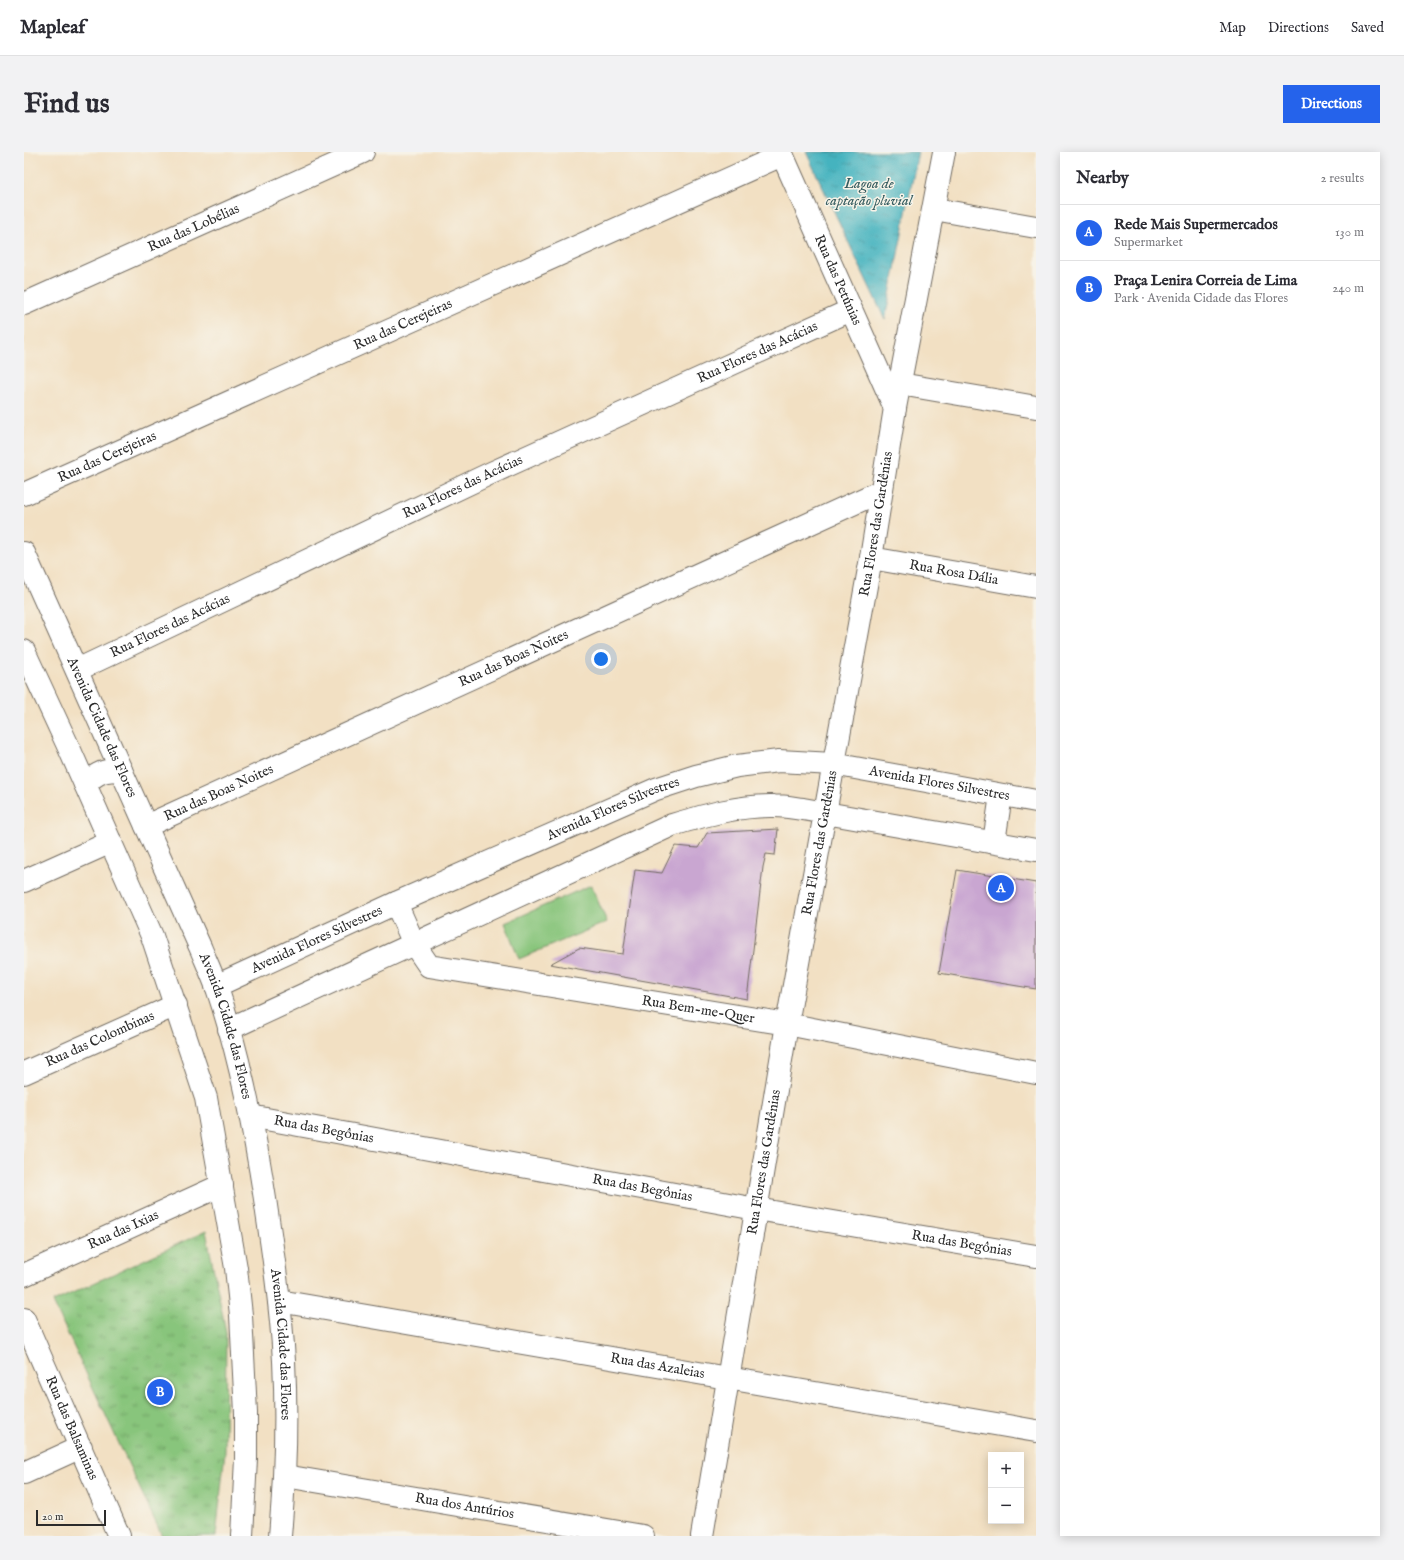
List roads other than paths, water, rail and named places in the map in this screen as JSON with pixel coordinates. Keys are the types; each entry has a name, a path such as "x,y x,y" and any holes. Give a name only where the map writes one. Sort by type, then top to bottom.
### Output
{"street":[{"name":"Rua das Lobélias","path":"24,304 363,152"},
{"name":"Rua Flores das Gardênias","path":"702,1536 787,1024 871,558 895,408 944,152"},
{"name":"Rua das Petúnias","path":"782,153 895,408"},
{"name":"Rua das Cerejeiras","path":"24,494 782,153"},
{"path":"934,209 1036,227"},
{"name":"Rua Flores das Acácias","path":"77,670 490,474 852,310"},
{"path":"900,384 1036,407"},
{"name":"Rua das Boas Noites","path":"146,826 881,491"},
{"name":"Avenida Cidade das Flores","path":"24,553 216,986 229,1029 250,1116 261,1177 279,1302 284,1361 285,1476 280,1536"},
{"name":"Rua Rosa Dália","path":"871,558 1036,587"},
{"path":"24,651 31,687 85,784 152,936 206,1098 236,1268 244,1362 246,1459 242,1536"},
{"name":"Avenida Flores Silvestres","path":"216,986 396,903 656,789 696,776 736,766 779,761 833,764 1036,801"},
{"path":"85,784 97,774 108,770 121,770"},
{"path":"994,842 1001,794"},
{"path":"229,1029 672,825 708,814 742,807 776,806 825,813 1036,850"},
{"path":"24,881 111,842"},
{"name":"Rua Bem-me-Quer","path":"396,903 414,944 429,966 787,1024 1036,1073"},
{"name":"Rua das Colombinas","path":"24,1073 176,1005"},
{"name":"Rua das Begônias","path":"250,1116 756,1209 1036,1256"},
{"name":"Rua das Ixias","path":"24,1275 222,1185"},
{"name":"Rua das Azaleias","path":"279,1302 1036,1431"},
{"name":"Rua das Balsaminas","path":"24,1319 120,1536"},
{"path":"24,1473 81,1447"},
{"name":"Rua dos Antúrios","path":"285,1476 644,1536"}],"water":[{"name":"Lagoa de captação pluvial","path":"806,152 918,152 885,320"}],"place":[{"name":"Rede Mais Supermercados","path":"1001,888"},
{"name":"Praça Lenira Correia de Lima","path":"160,1392"}]}
